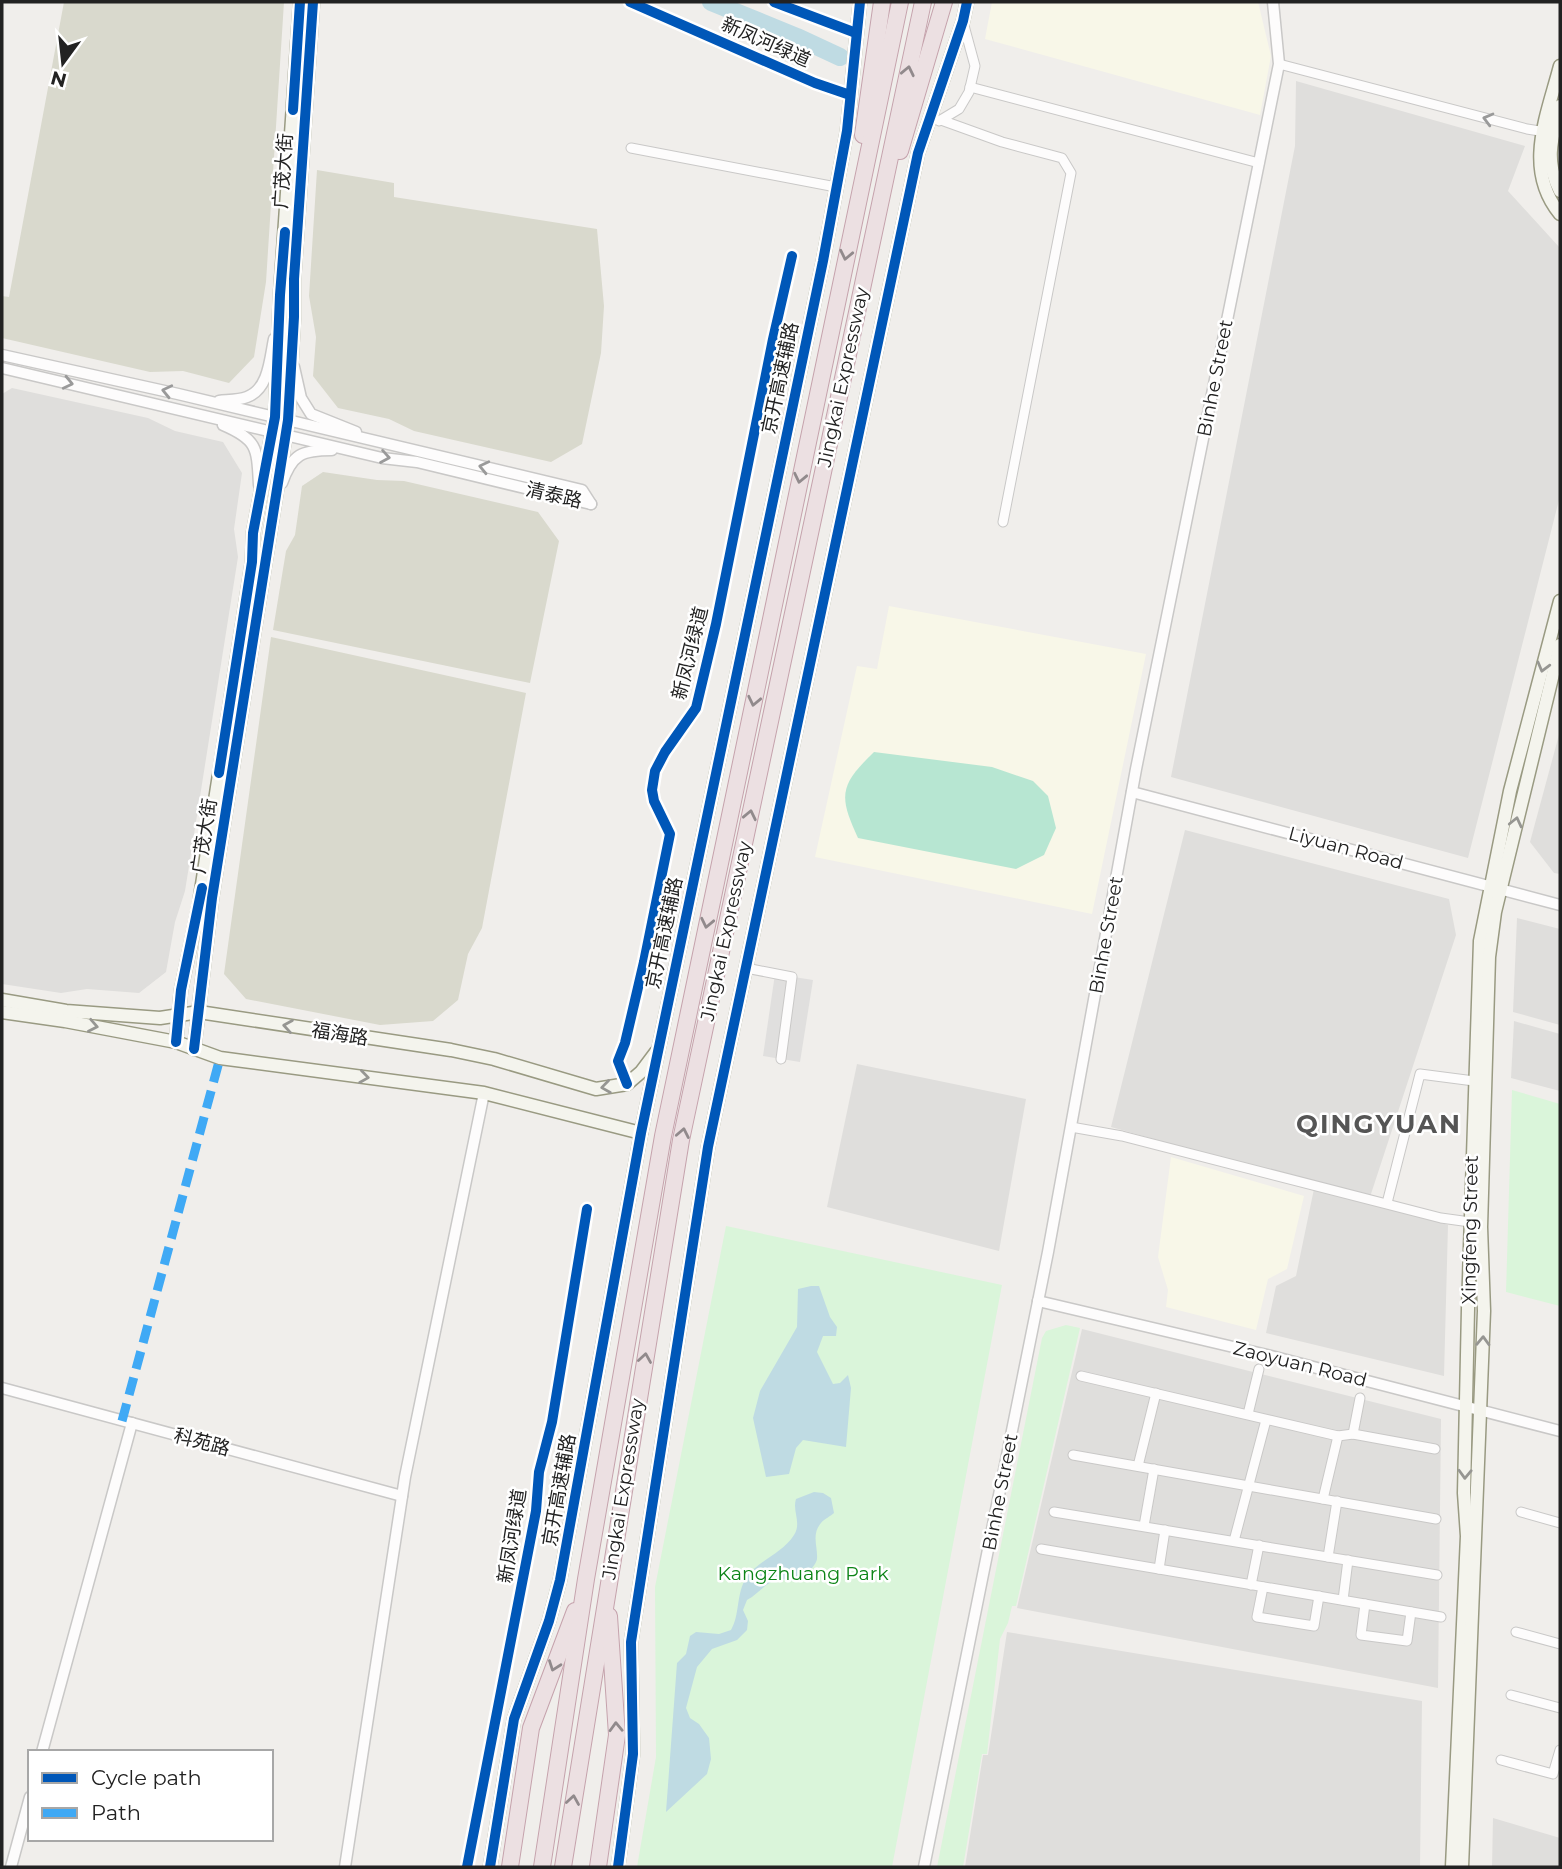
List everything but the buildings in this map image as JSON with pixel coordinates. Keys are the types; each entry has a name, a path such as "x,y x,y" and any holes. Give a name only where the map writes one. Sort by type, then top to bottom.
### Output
{"highway":[{"path":"881,2 884,38"},
{"path":"884,38 900,2"},
{"name":"Jingkai Expressway","path":"563,1867 681,1140 874,231 910,98 914,44 923,2"},
{"path":"910,98 931,48 944,2"},
{"name":"Jingkai Expressway","path":"542,1867 586,1579 663,1136 853,225 884,38"},
{"path":"510,1867 531,1728 586,1579"},
{"path":"598,1867 617,1735 607,1587"}],"main road":[{"name":"广茂大街","path":"176,1042 181,990 201,891 260,495 280,425 279,315 300,2"},
{"name":"广茂大街","path":"194,1049 212,898 272,513 280,425 292,356 293,279 313,2"},
{"name":"京开高速辅路","path":"489,1867 514,1719 561,1580 641,1133 836,187 846,131 860,2"},
{"path":"618,1867 633,1755 631,1642 639,1578 708,1147 925,128 963,21 967,2"},
{"path":"1560,66 1549,162 1560,191"},
{"path":"1560,106 1539,166 1543,184 1560,214"},
{"name":"Xingfeng Street","path":"1462,1867 1484,1311 1481,1227 1489,957 1495,888 1510,791 1560,601"},
{"name":"Xingfeng Street","path":"1452,1867 1467,1536 1464,1493 1480,941 1560,645"},
{"name":"福海路","path":"2,1000 66,1011 160,1018 199,1012 463,1053 596,1089 627,1084 641,1072 658,1049"},
{"name":"福海路","path":"2,1012 176,1042 220,1058 484,1093 641,1133"}],"street":[{"name":"Binhe Street","path":"924,1867 1038,1301 1132,792 1279,64 1273,2"},
{"path":"925,128 959,109 970,86 975,66 963,21"},
{"path":"1279,64 1553,131"},
{"path":"970,86 1259,163"},
{"path":"940,120 1002,142 1062,158 1071,173 1003,522"},
{"path":"631,148 836,187"},
{"path":"210,402 246,398 259,390 265,379 279,315"},
{"name":"清泰路","path":"2,355 210,402 280,425 350,450 417,462 591,504 582,490 374,441 280,425 194,412 2,368"},
{"path":"292,356 300,398 311,414 346,426 374,441"},
{"path":"194,412 244,434 251,442 257,457 260,495"},
{"path":"272,513 288,465 298,456 316,450 350,450"},
{"name":"Liyuan Road","path":"1132,792 1560,905"},
{"path":"746,968 792,977 781,1059"},
{"path":"1387,1203 1420,1074 1474,1081"},
{"path":"345,1867 402,1496 484,1093"},
{"path":"1071,1127 1122,1136 1441,1218 1470,1222"},
{"name":"Zaoyuan Road","path":"1038,1301 1263,1354 1560,1431"},
{"path":"1248,1414 1259,1369"},
{"path":"1081,1376 1338,1436 1353,1434 1435,1449"},
{"name":"科苑路","path":"2,1388 402,1496"},
{"path":"1138,1466 1156,1393"},
{"path":"1353,1434 1360,1398"},
{"path":"1234,1541 1266,1420"},
{"path":"43,1750 132,1423"},
{"path":"1323,1499 1338,1436"},
{"path":"1073,1455 1436,1519"},
{"path":"1144,1527 1154,1469"},
{"path":"1328,1557 1337,1501"},
{"path":"1054,1512 1437,1575"},
{"path":"1521,1512 1560,1523"},
{"path":"1159,1569 1165,1530"},
{"path":"1251,1585 1259,1545"},
{"path":"1041,1549 1441,1617"},
{"path":"1343,1600 1348,1560"},
{"path":"1263,1587 1257,1617 1314,1626 1319,1596"},
{"path":"1365,1604 1361,1634 1406,1642 1411,1612"},
{"path":"1516,1632 1560,1644"},
{"path":"1511,1695 1560,1708"},
{"path":"1501,1759 1553,1774 1559,1763 1560,1750"},
{"path":"11,1867 28,1804"}],"shaded area":[{"path":"64,2 284,2 266,282 254,357 229,383 183,371 150,372 2,338 2,296 9,297"},
{"path":"992,2 1258,2 1271,56 1260,115 985,39"},
{"path":"1296,81 1525,146 1508,191 1560,248 1560,496 1468,858 1171,777 1295,146"},
{"path":"317,170 394,183 394,197 597,229 604,306 601,353 582,444 551,462 414,431 389,419 338,408 313,376 316,337 309,296"},
{"path":"12,388 148,418 175,431 223,442 242,473 234,529 238,557 185,891 175,922 166,972 139,993 87,989 61,993 2,984 2,394"},
{"path":"323,472 404,481 538,512 559,541 530,683 273,630 286,551 295,535 302,486"},
{"path":"889,606 1146,654 1092,914 815,857 857,666 877,669"},
{"path":"271,637 526,693 482,928 468,954 458,1000 433,1021 380,1025 246,999 224,974"},
{"path":"1560,731 1560,874 1554,873 1530,842"},
{"path":"1185,830 1449,899 1456,935 1369,1200 1448,1225 1444,1376 1266,1333 1276,1286 1296,1276 1315,1184 1111,1127"},
{"path":"1517,918 1560,929 1560,1025 1513,1012"},
{"path":"775,974 813,980 800,1062 763,1056"},
{"path":"1514,1021 1560,1034 1560,1091 1511,1078"},
{"path":"857,1064 1026,1099 999,1251 827,1207"},
{"path":"1171,1157 1304,1196 1287,1269 1268,1279 1256,1330 1166,1307 1168,1290 1158,1257"},
{"path":"1082,1329 1441,1419 1438,1688 1017,1608"},
{"path":"1007,1632 1422,1701 1420,1867 965,1867 983,1755 988,1755"},
{"path":"1493,1818 1560,1838 1560,1867 1492,1867"}],"green space":[{"path":"874,752 992,767 1033,781 1048,796 1056,828 1044,855 1016,869 858,838 847,811 846,791 854,773"},
{"path":"1512,1090 1560,1104 1560,1306 1506,1292"},
{"name":"Kangzhuang Park","path":"726,1226 1002,1285 892,1867 637,1867 656,1757 655,1587"},
{"path":"1066,1325 1080,1328 1016,1606 1012,1606 1000,1639 987,1754 982,1754 963,1867 937,1867 1042,1338 1046,1331"}],"water":[{"path":"819,1286 830,1317 837,1327 836,1336 823,1336 817,1352 833,1384 840,1383 848,1375 851,1388 846,1447 803,1440 796,1448 789,1474 766,1477 753,1418 760,1391 797,1327 798,1289"},
{"path":"814,1492 831,1498 834,1513 823,1521 816,1532 817,1559 814,1565 797,1580 776,1580 747,1600 743,1610 748,1621 747,1630 737,1640 712,1649 697,1667 686,1708 690,1718 699,1724 709,1738 711,1759 707,1774 666,1812 677,1663 686,1654 690,1636 696,1632 719,1634 731,1630 746,1578 757,1566 789,1542 797,1526 796,1499"}],"waterway":[{"path":"711,2 840,57"}],"marked path":[{"path":"122,1421 220,1058"}],"cycle path":[{"path":"293,110 300,2"},
{"path":"194,1049 212,898 288,420 294,279 313,2"},
{"name":"新凤河绿道","path":"630,2 815,83 850,95"},
{"path":"774,2 856,33"},
{"path":"490,1867 514,1719 549,1621 560,1580 641,1133 823,261 847,131 860,2"},
{"path":"618,1867 633,1754 631,1642 708,1147 918,153 967,2"},
{"path":"219,773 252,562 253,533 275,417 285,232"},
{"name":"新凤河绿道","path":"627,1084 618,1061 625,1043 644,962 670,834 654,801 652,790 655,771 696,708 716,624 792,256"},
{"path":"176,1042 181,990 202,888"},
{"name":"新凤河绿道","path":"467,1867 536,1511 539,1472 552,1422 587,1209"}],"district":[{"name":"QINGYUAN","path":"1379,1124"}]}
